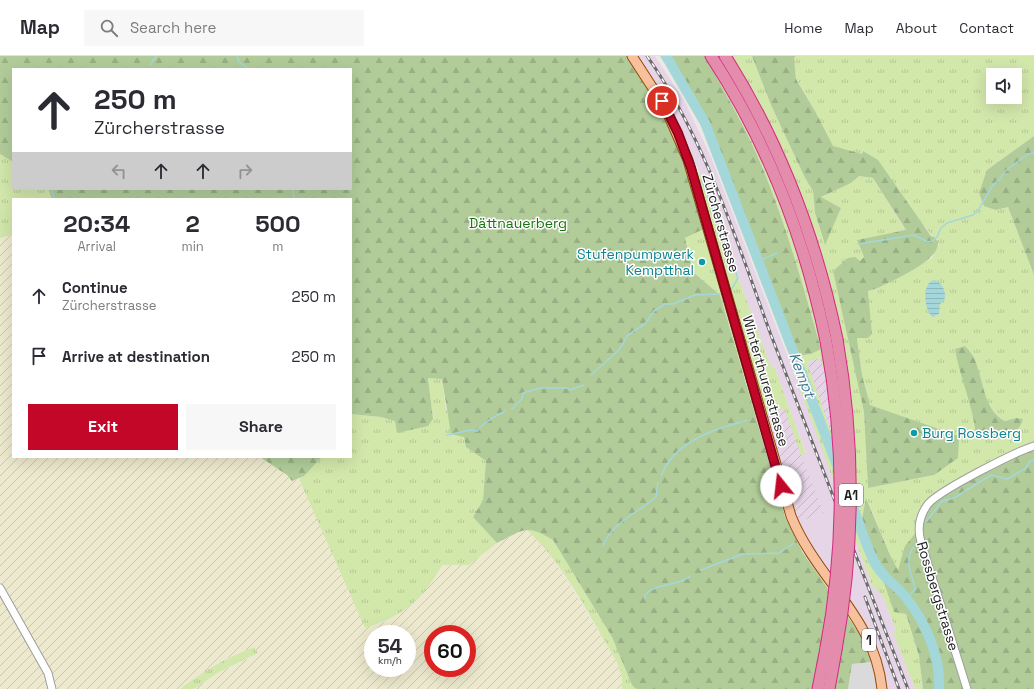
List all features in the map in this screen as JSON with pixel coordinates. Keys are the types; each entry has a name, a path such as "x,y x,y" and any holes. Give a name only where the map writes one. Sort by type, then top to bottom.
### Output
{"highway":[{"name":"A1","path":"711,56 750,123 783,195 810,271 832,340"},
{"name":"A1","path":"725,56 764,124 797,198 820,268 832,340 841,485 838,565 829,689"},
{"name":"A1","path":"818,689 831,649"}],"main road":[{"name":"Zürcherstrasse","path":"632,56 662,101 681,140 693,175 726,293"},
{"name":"Winterthurerstrasse","path":"726,293 792,520 809,552 865,632 876,655 882,689"}],"street":[{"name":"Rossbergstrasse","path":"967,689 921,542 918,530 920,520 927,506 936,497 1008,456 1034,446"},
{"path":"0,588 48,673 52,689"}],"shaded area":[{"path":"637,56 655,56 684,100 711,157 814,425 873,588 876,588 883,597 896,631 893,632 915,689 887,689 881,656 869,628 810,545 798,522 824,513 801,455 806,453 774,366 771,367 696,164 694,164 680,127 671,109"},
{"path":"12,234 12,458 262,458 287,475 292,481 299,479 364,626 364,677 416,677 416,625 374,625 387,621 408,608 431,584 442,565 469,565 497,543 526,529 541,543 567,580 617,662 622,677 622,689 194,689 219,672 258,654 254,647 225,659 180,689 0,689 0,238"},
{"path":"820,358 843,425 829,430 807,362"},
{"path":"784,407 824,513 794,524 761,415"},
{"path":"871,662 878,665 882,689 848,689 852,664"}],"green space":[{"name":"Dättnauerberg","path":"0,56 632,56 665,107 708,227 685,238 693,272 720,295 785,517 803,553 859,633 871,662 852,664 848,689 636,689 632,685 612,637 553,540 536,531 525,530 497,543 473,517 483,500 486,461 466,447 464,437 451,434 442,379 428,378 433,419 428,426 397,433 395,421 381,417 352,414 352,198 52,198 48,190 352,190 352,68 12,68 12,161 0,154"},
{"path":"660,56 705,56 736,112 763,169 780,213 795,258 821,349 811,354 800,356 760,269 710,144 688,100"},
{"path":"705,56 752,56 771,105 805,178 813,191 815,213 824,244 841,208 821,197 851,183 859,176 873,178 906,231 857,240 864,257 860,261 833,271 864,412 868,488 934,475 958,436 870,405 862,375 857,337 868,338 872,334 868,291 878,288 932,258 939,244 863,151 862,154 833,147 796,78 794,58 796,56 1034,56 1034,136 987,170 996,210 1008,207 1034,275 1034,446 918,530 898,571 867,499 862,519 894,611 906,614 919,656 923,689 915,689 893,632 896,630 883,597 876,588 873,588 789,359 811,354 821,349 795,258 780,213 763,169 736,112","holes":["965,346 977,364 984,392 997,416 1005,421 1016,418 1023,420 976,437 975,419 955,350","820,358 843,425 830,430 807,362"]},
{"path":"752,56 796,56 794,58 796,79 833,146 862,154 863,151 878,160 931,236 938,242 937,249 924,263 878,288 868,291 872,334 868,338 857,338 862,375 870,405 959,436 958,458 934,475 868,488 864,412 833,271 848,258 855,257 860,261 864,257 857,240 906,230 873,178 859,176 851,183 821,197 841,208 825,245 815,213 813,191 805,178 771,105"},
{"path":"1034,136 1034,275 1008,207 996,210 984,206 979,193 987,170"},
{"path":"0,154 12,161 12,190 48,190 52,198 12,198 12,234 0,238"},
{"path":"700,173 771,367 774,366 806,454 801,455 784,408 755,417 720,295 693,272 685,238 708,227 693,175"},
{"path":"965,346 977,364 984,392 997,416 1005,421 1016,418 1023,419 1020,426 1010,435 997,438 976,437 973,415 955,349"},
{"path":"428,378 442,378 446,410 464,437 466,447 486,461 483,500 473,517 497,543 469,565 442,565 427,588 410,606 378,624 364,626 299,479 304,476 321,458 352,458 352,414 381,417 395,421 433,419"},
{"path":"1034,446 1034,689 923,689 919,656 906,614 894,612 862,519 866,498 890,555 898,570 905,546 918,530 933,500"},
{"path":"262,458 321,458 304,476 292,481 287,475"},
{"path":"526,529 539,531 553,540 612,637 632,685 636,689 622,689 622,677 617,662 587,610 553,559"},
{"path":"254,647 258,653 219,672 194,689 180,689 216,665"}],"water":[{"path":"935,280 942,286 945,294 944,301 940,304 939,314 933,317 928,309 925,297 928,286"}],"waterway":[{"path":"150,65 156,56"},
{"path":"237,56 239,62 248,68"},
{"name":"Kempt","path":"666,56 705,123 838,468"},
{"path":"858,244 914,235 928,242 933,241 937,237 941,228 947,223 973,215 979,209 993,185 1001,178 1004,172 1027,155 1034,152"},
{"name":"Kempt","path":"720,173 725,171"},
{"path":"704,179 702,181 738,278 731,290"},
{"path":"51,190 54,197"},
{"path":"293,190 294,198"},
{"path":"759,261 777,253"},
{"path":"591,375 619,350 628,335 645,324 654,311 665,304 673,304 695,295 720,294"},
{"path":"512,409 522,399 523,393 540,388 567,388 570,390 584,385"},
{"path":"447,435 471,430 477,431 486,422 505,411"},
{"path":"661,476 674,455 683,447 705,434 741,422"},
{"path":"926,522 942,501 954,498 991,475 1007,479 1026,468 1030,461 1034,459"},
{"path":"603,546 612,531 619,524 656,497 658,482"},
{"name":"Kempt","path":"850,500 876,565 914,608 926,630 938,665 939,689"},
{"path":"701,570 743,554 779,553 794,543"},
{"path":"907,598 915,589 909,564 910,553 913,547"},
{"path":"645,598 645,595 655,588 679,582 690,576"}],"railway":[{"path":"647,56 668,88 686,122 718,191 788,380 908,689"},
{"path":"865,597 899,689"}],"place":[{"name":"Stufenpumpwerk Kemptthal","path":"702,262"},
{"name":"Burg Rossberg","path":"914,433"}],"route":[{"path":"662,101 678,133 691,168 781,486"}]}
